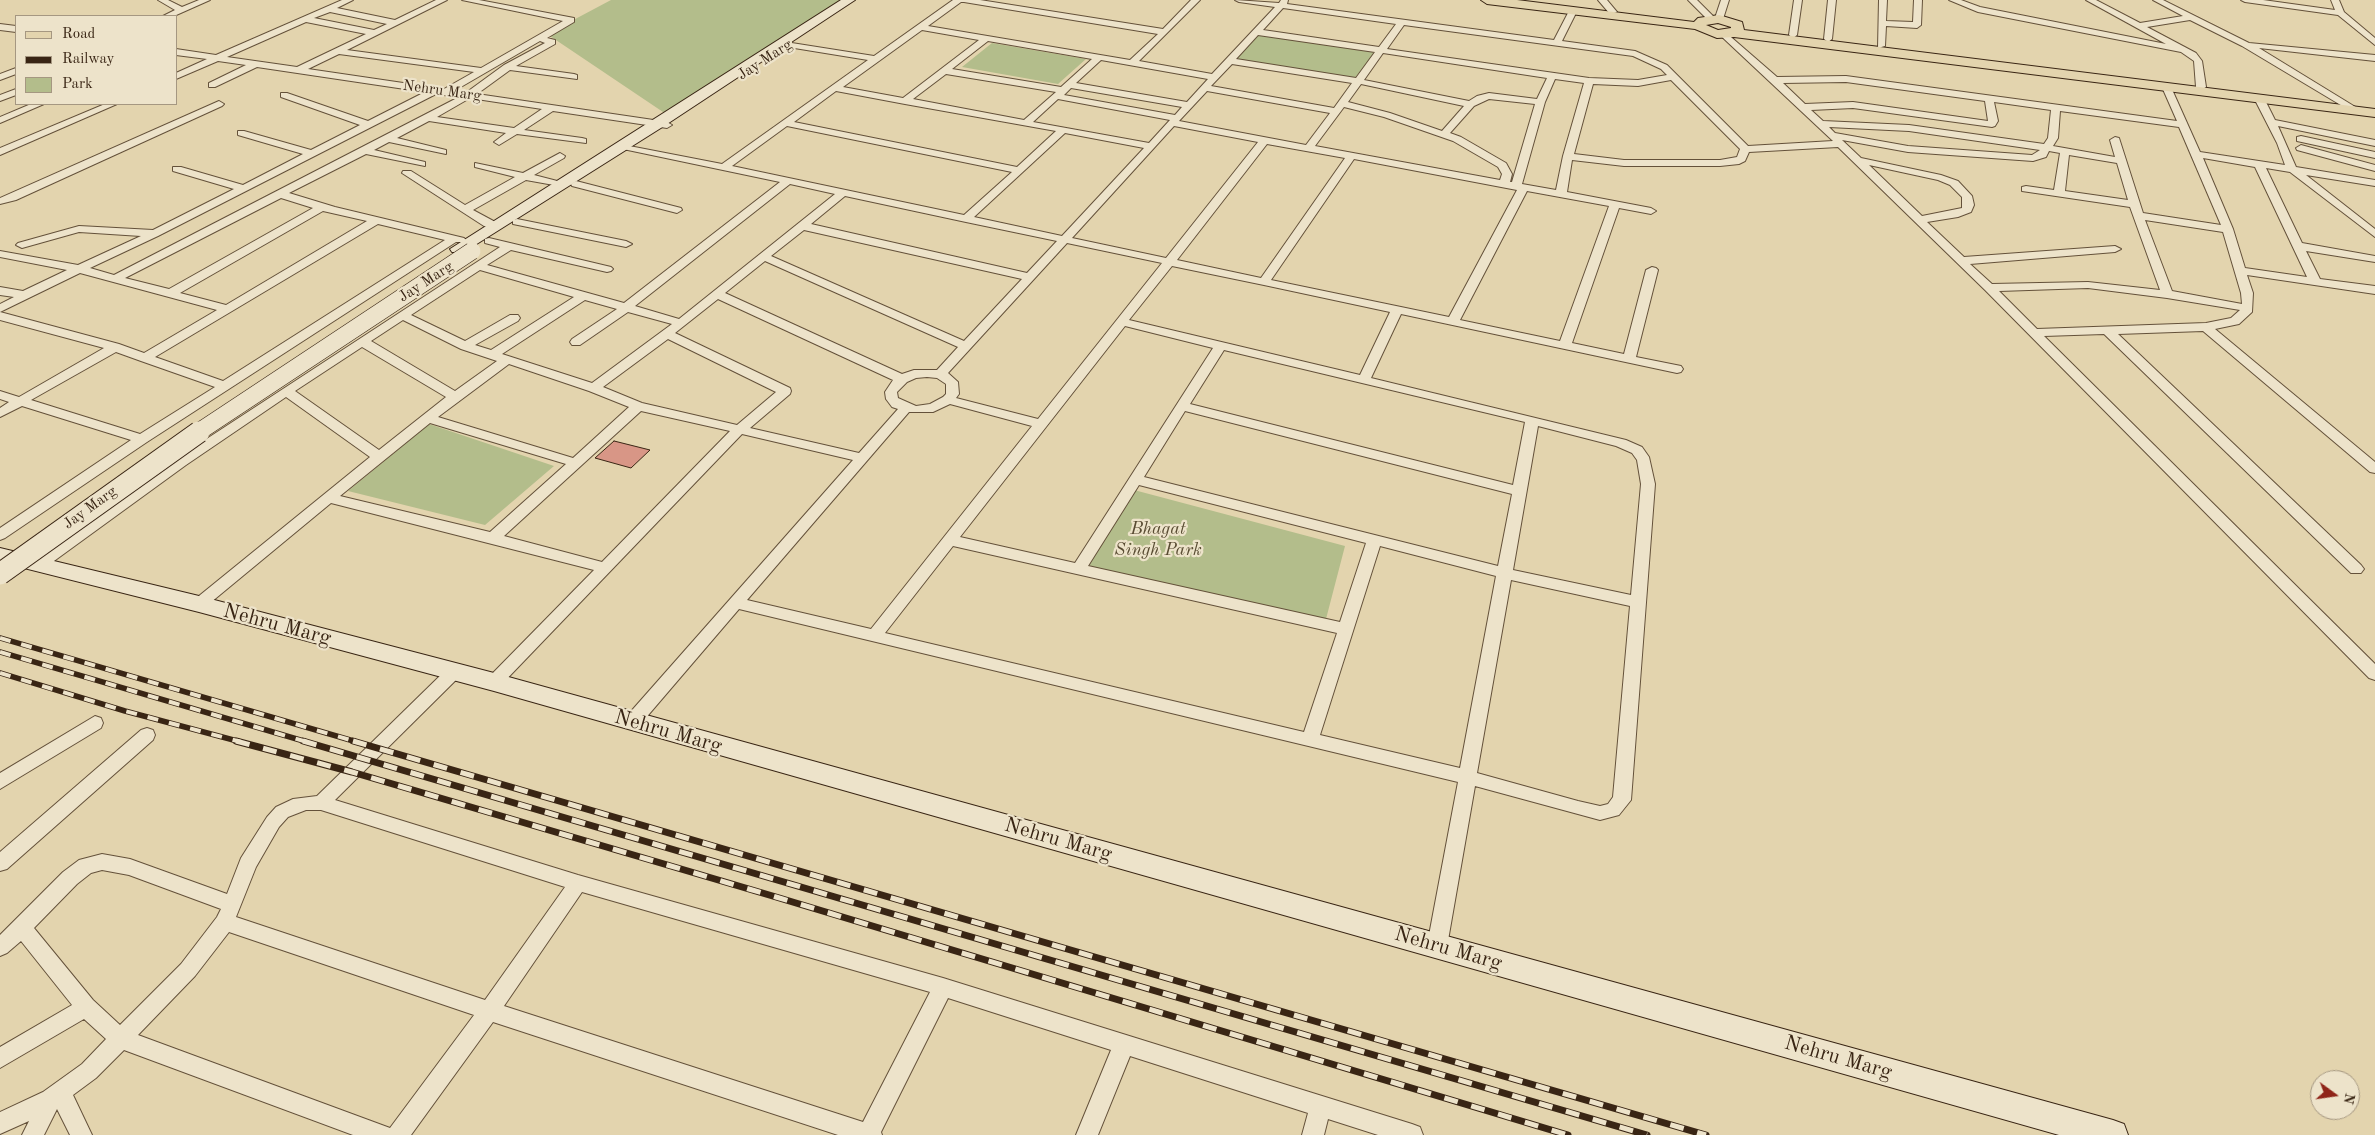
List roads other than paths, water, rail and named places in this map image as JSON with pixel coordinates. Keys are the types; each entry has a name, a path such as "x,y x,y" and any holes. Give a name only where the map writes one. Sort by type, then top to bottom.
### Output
{"main road":[{"name":"Jay Marg","path":"0,555 212,408 492,234 786,44 849,0"},
{"name":"Jay Marg","path":"786,44 860,0"},
{"path":"1488,0 1573,11 1732,23 1732,32"},
{"path":"1514,0 1707,22"},
{"path":"1707,22 1710,32 1793,35 1828,39 2201,86 2375,113"},
{"path":"1732,32 2259,98 2350,108 2375,108"},
{"name":"Jay Marg","path":"492,234 517,222 568,184"},
{"name":"Jay Marg","path":"0,574 164,455 467,249"},
{"name":"Nehru Marg","path":"0,555 199,604 494,682 2114,1135"}],"street":[{"path":"166,2 180,0"},
{"path":"170,15 206,0"},
{"path":"178,75 340,0"},
{"path":"178,70 214,58 349,0"},
{"path":"298,70 443,0"},
{"path":"0,308 154,234 367,124 440,91 571,20 466,0"},
{"path":"724,167 958,0"},
{"path":"964,0 1164,32"},
{"path":"1132,63 1196,0"},
{"path":"1239,0 1283,3 1402,22 1635,54 1664,67 1745,149"},
{"path":"1602,0 1613,12"},
{"path":"1692,0 1707,22 1725,0"},
{"path":"1793,35 1798,0"},
{"path":"1828,39 1832,0"},
{"path":"1881,46 1883,0"},
{"path":"1882,23 1917,25 1918,0"},
{"path":"1953,0 1978,9 2183,50"},
{"path":"2090,0 2193,55 2198,61 2201,86"},
{"path":"2157,0 2245,44 2350,108"},
{"path":"2245,0 2340,13"},
{"path":"2335,0 2340,13 2375,42"},
{"path":"166,2 182,10"},
{"path":"940,374 1283,3"},
{"path":"329,9 396,22"},
{"path":"1557,42 1573,11"},
{"path":"2139,26 2193,18"},
{"path":"305,19 375,33"},
{"path":"1309,148 1379,50 1402,22"},
{"path":"0,27 15,29"},
{"path":"921,27 1214,77"},
{"path":"2360,29 2375,32"},
{"path":"1256,32 1589,81 1648,82 1673,76"},
{"path":"1732,32 1803,107 1989,288 2375,674"},
{"path":"116,278 469,95 507,67 552,42 539,38"},
{"path":"906,101 987,38"},
{"path":"786,44 875,59"},
{"path":"2245,44 2375,58"},
{"path":"338,50 480,70"},
{"name":"Nehru Marg","path":"178,52 663,124"},
{"path":"1026,123 1099,58"},
{"path":"1230,61 1358,81 1471,104"},
{"path":"212,85 256,64"},
{"path":"507,67 574,77"},
{"path":"0,77 15,71"},
{"path":"944,71 1063,90 1189,105"},
{"path":"1453,322 1520,187 1540,102 1552,76"},
{"path":"1776,80 1846,79 2184,125"},
{"path":"1561,194 1568,156 1589,81"},
{"path":"2034,333 2206,327 2235,321 2246,312 2247,293 2228,229 2167,87"},
{"path":"835,88 1151,146"},
{"path":"1204,88 1339,107 1445,133 1502,165 1507,174 1504,184"},
{"path":"1063,90 1174,120 1265,140 1651,211"},
{"path":"0,98 15,92"},
{"path":"284,95 367,124"},
{"path":"1445,133 1471,104 1480,98 1489,96 1540,102"},
{"path":"1803,107 1853,105 1992,124 1990,98"},
{"path":"2259,98 2280,139 2291,168 2375,234"},
{"path":"0,201 12,198 219,104"},
{"path":"0,120 37,105"},
{"path":"0,147 98,105"},
{"path":"0,152 110,105"},
{"path":"499,142 552,107"},
{"path":"1745,149 1837,139 1908,149 2023,159 2042,155 2048,148 2055,130 2056,107"},
{"path":"427,118 582,141"},
{"path":"2272,122 2375,143"},
{"path":"786,123 1019,170"},
{"path":"1821,124 1909,128 2048,148 2121,161"},
{"path":"966,219 1063,130"},
{"path":"241,133 312,153"},
{"path":"386,138 442,152"},
{"path":"2280,139 2375,155"},
{"path":"2280,139 2375,168"},
{"path":"874,636 1265,140"},
{"path":"2115,140 2138,216 2167,294"},
{"path":"627,147 1677,369"},
{"path":"1568,156 1631,163 1720,163 1735,162 1742,159 1745,149"},
{"path":"363,150 421,164"},
{"path":"2058,193 2065,151"},
{"path":"2196,154 2375,183"},
{"path":"466,210 560,156"},
{"path":"1264,282 1351,156"},
{"path":"1857,159 1941,178 1954,183 1967,196 1969,205 1967,210 1958,214 1920,220"},
{"path":"479,164 677,210"},
{"path":"2258,164 2315,281"},
{"path":"177,169 243,188"},
{"path":"407,173 466,210 492,234 509,246"},
{"path":"576,342 627,307 788,181"},
{"path":"2026,189 2134,204"},
{"path":"594,388 668,334 843,193"},
{"path":"280,194 322,207 377,220 467,249 584,295 681,323"},
{"path":"1565,345 1615,204"},
{"path":"171,293 322,207"},
{"path":"2138,216 2228,229"},
{"path":"145,358 377,220"},
{"path":"517,222 626,244"},
{"path":"803,226 1030,277"},
{"path":"2363,226 2375,229"},
{"path":"22,245 79,229 154,234"},
{"path":"0,535 142,439 225,386 467,249 509,246 607,270"},
{"path":"2298,246 2375,259"},
{"path":"38,565 181,462 286,390 402,315 467,249"},
{"path":"1961,261 2115,249"},
{"path":"0,254 80,269 228,309"},
{"path":"764,257 966,346"},
{"path":"1629,359 1652,270"},
{"path":"2242,271 2375,290"},
{"path":"1989,288 2088,284 2167,294 2247,308"},
{"path":"0,291 24,295"},
{"path":"717,294 902,379"},
{"path":"494,354 584,295"},
{"path":"1364,380 1397,310"},
{"path":"402,315 465,346 594,388 638,406 740,428 863,458"},
{"path":"0,316 115,347 225,386"},
{"path":"465,346 514,318"},
{"path":"736,603 1467,777 1578,808 1600,813 1613,810 1622,800 1648,484 1644,460 1637,450 1621,443 1532,420 1121,322"},
{"path":"2206,327 2375,469"},
{"path":"2108,331 2356,568"},
{"path":"494,682 740,428 785,391 668,334"},
{"path":"363,342 455,396"},
{"path":"1078,570 1220,346"},
{"path":"0,414 115,347"},
{"path":"199,604 427,418 508,359"},
{"path":"914,374 940,374 947,378 954,388 948,400 933,408 915,410 897,404 892,399 891,392 902,379 914,374"},
{"path":"286,390 379,457"},
{"path":"0,395 142,439"},
{"path":"948,400 1041,424"},
{"path":"493,538 638,406"},
{"path":"1182,406 1519,491"},
{"path":"632,722 906,408"},
{"path":"427,418 576,463"},
{"path":"1437,946 1532,420"},
{"path":"1135,479 1504,573 1639,602"},
{"path":"329,498 493,538 604,568"},
{"path":"1310,740 1344,629 1375,539"},
{"path":"950,540 1344,629"},
{"path":"321,803 454,672"},
{"path":"0,782 95,723"},
{"path":"0,864 147,735"},
{"path":"0,1123 56,1096 89,1071 121,1040 188,970 229,914 248,864 273,822 282,812 292,806 306,803 321,803 578,883 943,988 1412,1135"},
{"path":"0,947 22,928 70,878 86,866 102,862 130,867 229,914 489,1011 869,1135 943,988"},
{"path":"398,1135 489,1011 578,883"},
{"path":"22,928 86,1007 121,1040 382,1135"},
{"path":"0,1058 86,1007"},
{"path":"1087,1135 1124,1044"},
{"path":"33,1135 56,1096"},
{"path":"56,1096 81,1135"},
{"path":"1313,1135 1320,1106"}],"railway":[{"path":"0,638 357,742"},
{"path":"0,652 307,742"},
{"path":"0,673 125,711 241,742"},
{"path":"236,741 352,772 776,897 1568,1135"},
{"path":"303,741 1647,1135"},
{"path":"353,741 1706,1135"}],"park label":[{"name":"Bhagat Singh Park","path":"1158,539"}]}
